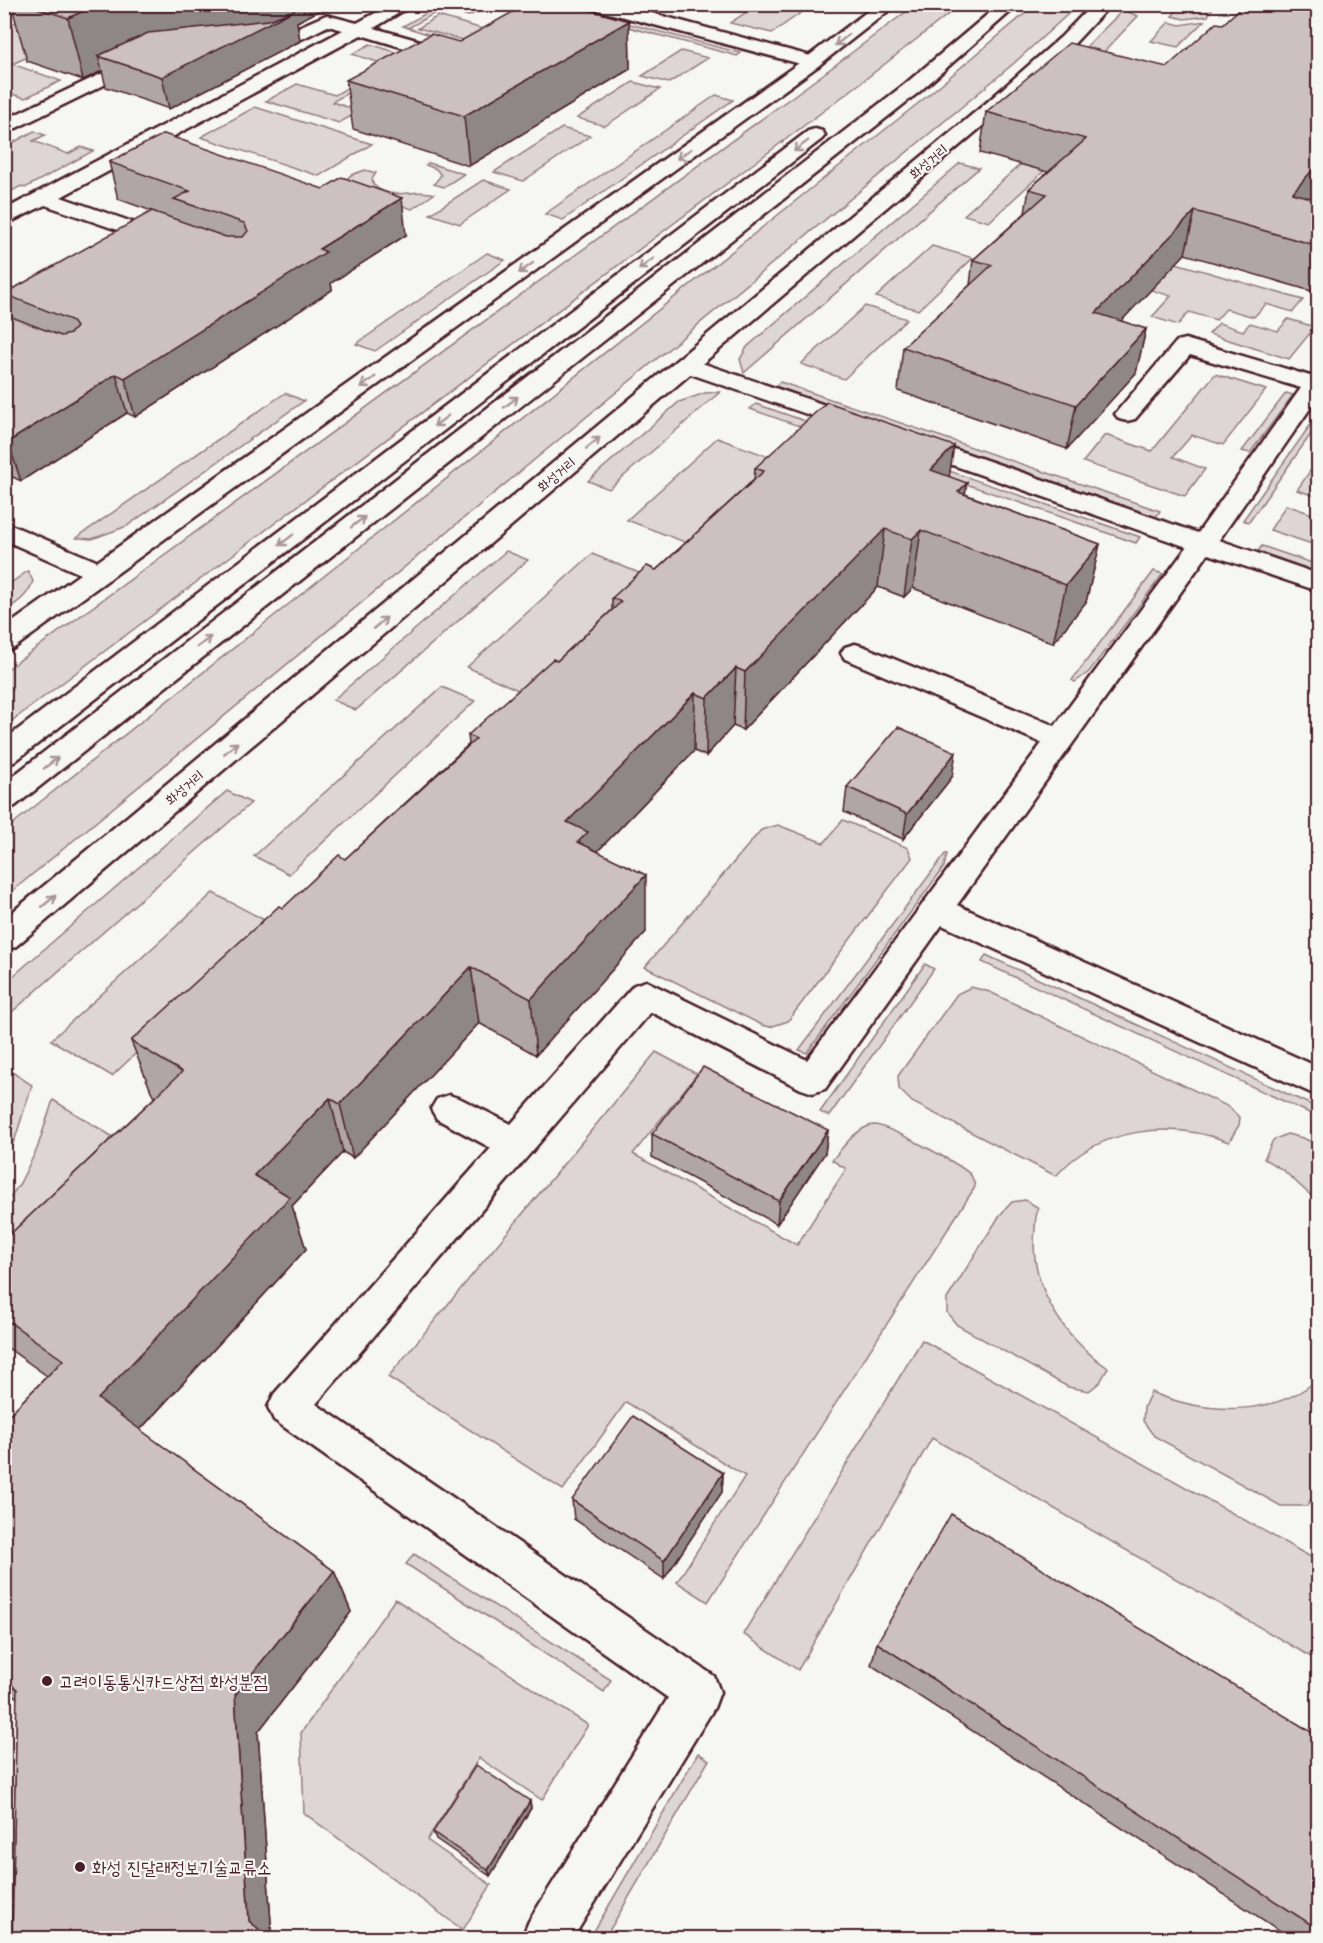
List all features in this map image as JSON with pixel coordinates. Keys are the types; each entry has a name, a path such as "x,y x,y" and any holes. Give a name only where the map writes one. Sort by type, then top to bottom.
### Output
{"main road":[{"path":"4,7 10,4"},
{"path":"4,219 406,4"},
{"path":"596,4 812,62"},
{"path":"4,642 812,62 889,4"},
{"path":"867,96 978,4"},
{"path":"4,799 903,95 1011,4"},
{"name":"화성거리","path":"4,938 992,108 1067,41 1103,4"},
{"path":"242,47 282,41 326,20 453,56 433,67"},
{"path":"4,128 138,61 166,54"},
{"path":"4,108 29,116"},
{"path":"4,755 829,125"},
{"path":"153,139 174,146"},
{"path":"42,198 66,204 187,248"},
{"path":"546,1938 699,1692 288,1407 646,994 813,1079 1317,383 1185,346 1127,414"},
{"path":"687,364 1318,583"},
{"path":"4,530 101,573"},
{"path":"855,653 1060,739"},
{"path":"936,909 1318,1082"},
{"path":"449,1109 517,1144"}],"shaded area":[{"path":"1183,4 1214,5 1208,16 1184,19 1172,16"},
{"path":"441,5 452,5 477,12 469,16 442,9 408,28 403,26"},
{"path":"545,5 558,5 741,53 737,56"},
{"path":"757,5 812,5 772,33 730,23"},
{"path":"915,5 960,5 858,85 5,726 5,671"},
{"path":"1035,5 1078,5 958,110 5,897 5,830 921,101"},
{"path":"58,6 135,9 12,64 61,81 25,98 5,92 5,26"},
{"path":"1123,10 1138,16 1081,76 1062,71"},
{"path":"438,16 486,30 466,41 418,28"},
{"path":"1204,21 1178,47 1151,41 1169,22 1180,25"},
{"path":"370,44 411,57 332,102 360,111 339,123 266,101 297,84 335,95 387,65 352,54"},
{"path":"681,51 708,58 669,83 642,76"},
{"path":"633,82 660,89 605,126 577,118"},
{"path":"716,95 733,100 563,220 545,214"},
{"path":"255,107 372,144 319,176 201,137"},
{"path":"562,128 590,136 523,181 494,172"},
{"path":"34,131 45,135 33,141 68,154 81,147 93,151 25,188 21,186 6,194 9,196 5,198 5,147"},
{"path":"1051,137 1074,143 989,222 964,215"},
{"path":"429,163 464,174 444,187 434,184 441,175 436,169 426,165"},
{"path":"960,163 979,168 744,373 740,359 747,347"},
{"path":"365,170 376,173 372,179 373,184 387,193 427,192 434,194 412,209 340,186 351,175"},
{"path":"483,180 511,189 460,224 430,214"},
{"path":"932,246 973,258 918,310 876,297"},
{"path":"1138,252 1303,300 1293,312 1266,304 1254,317 1226,309 1216,320 1189,312 1178,325 1152,317 1171,296 1112,278"},
{"path":"487,253 505,260 375,351 356,344"},
{"path":"865,306 907,319 844,379 801,364"},
{"path":"1288,319 1315,327 1289,359 1209,334 1219,323 1243,331 1250,323 1278,331"},
{"path":"1215,374 1266,390 1223,445 1192,435 1173,457 1205,469 1185,496 1083,462 1105,435 1152,451"},
{"path":"780,382 1160,511 1156,517 775,386"},
{"path":"720,392 609,489 588,481 679,402 705,393"},
{"path":"285,393 304,401 127,526 92,539 76,538"},
{"path":"1286,393 1293,395 1250,453 1242,451"},
{"path":"756,404 1140,537 1136,543 750,409"},
{"path":"1318,414 1318,424 1249,522 1243,520"},
{"path":"717,438 775,459 687,543 627,520"},
{"path":"1314,465 1318,466 1318,497 1297,490"},
{"path":"1286,505 1318,516 1318,546 1270,530"},
{"path":"1262,546 1318,565 1318,572 1258,551"},
{"path":"506,551 528,560 356,710 333,700"},
{"path":"592,554 652,578 529,695 467,667"},
{"path":"28,571 33,581 28,591 5,611 5,587"},
{"path":"1154,571 1163,574 1089,672 1075,682 1072,680"},
{"path":"442,687 475,701 289,874 254,856"},
{"path":"227,791 251,803 5,1018 5,983"},
{"path":"843,820 908,848 912,858 788,1021 770,1027 762,1025 645,967 761,830 778,825 824,843"},
{"path":"947,854 944,867 807,1053 799,1050"},
{"path":"213,893 272,924 112,1076 51,1040"},
{"path":"986,955 1318,1108 1318,1117 982,962"},
{"path":"925,964 934,969 829,1116 820,1112"},
{"path":"971,987 990,992 1229,1107 1240,1118 1239,1125 1229,1142 1184,1131 1160,1130 1137,1132 1114,1138 1093,1147 1073,1160 1056,1176 912,1102 899,1089 898,1076 957,994"},
{"path":"656,1052 697,1074 633,1154 797,1245 846,1169 832,1160 850,1139 868,1126 874,1125 893,1131 938,1154 970,1174 975,1187 708,1602 677,1582 745,1476 626,1402 563,1490 388,1377"},
{"path":"12,1072 32,1085 15,1139 5,1159 5,1079"},
{"path":"53,1100 118,1140 5,1253 5,1205 20,1183 37,1149"},
{"path":"1287,1134 1318,1145 1318,1202 1283,1170 1264,1159 1273,1140"},
{"path":"1025,1200 1039,1208 1034,1250 1043,1290 1052,1308 1077,1342 1108,1368 1100,1382 1089,1391 1068,1387 957,1325 947,1313 947,1299 1000,1215 1012,1202"},
{"path":"922,1340 1318,1561 1318,1661 932,1438 798,1670 743,1634"},
{"path":"1318,1379 1318,1488 1307,1506 1281,1506 1154,1436 1143,1421 1144,1407 1151,1392 1193,1405 1238,1408 1281,1401 1300,1392"},
{"path":"414,1554 611,1680 604,1692 406,1564"},
{"path":"395,1599 588,1725 542,1800 479,1758 427,1840 491,1885 463,1930 304,1813 301,1733"},
{"path":"698,1753 709,1760 605,1938 590,1938"}],"building":[{"path":"25,4 98,4 68,18"},
{"path":"527,4 567,4 629,21 464,116 346,80 431,34 459,42"},
{"path":"1245,4 1318,4 1318,164 1292,193 1318,200 1318,246 1195,211 1096,313 1146,329 1076,405 903,347 992,265 973,260 1047,194 1029,189 1086,139 986,112 1069,43 1167,67 1216,23 1223,24"},
{"path":"295,10 162,77 98,56 148,33 269,20"},
{"path":"164,134 323,189 342,177 402,198 319,249 326,252 125,378 116,374 8,442 4,440 4,314 61,336 70,334 76,327 71,320 4,294 152,211 226,237 243,237 248,231 244,223 174,199 190,191 109,162"},
{"path":"827,402 954,446 931,470 967,483 958,492 1100,544 1066,585 921,530 912,539 885,529 745,672 736,668 707,698 695,693 567,822 588,832 578,842 646,875 531,999 471,967 340,1104 330,1098 254,1175 290,1197 98,1399 334,1571 235,1695 249,1921 270,1938 12,1938 17,1689 4,1679 4,1420 63,1360 4,1318 4,1240 182,1072 131,1041 279,906 283,908 339,855 345,859 476,739 468,735 553,659 557,661 621,602 612,598 647,566 656,570 764,471 755,468"},
{"path":"898,727 956,752 907,814 847,787"},
{"path":"703,1067 828,1130 779,1201 652,1134"},
{"path":"633,1416 723,1473 664,1561 572,1500"},
{"path":"951,1514 1318,1736 1318,1929 877,1643"},
{"path":"476,1765 530,1801 488,1870 433,1832"}],"place":[{"name":"고려이동통신카드상점 화성분점","path":"47,1681"},
{"name":"화성 진달래정보기술교류소","path":"80,1867"}]}
